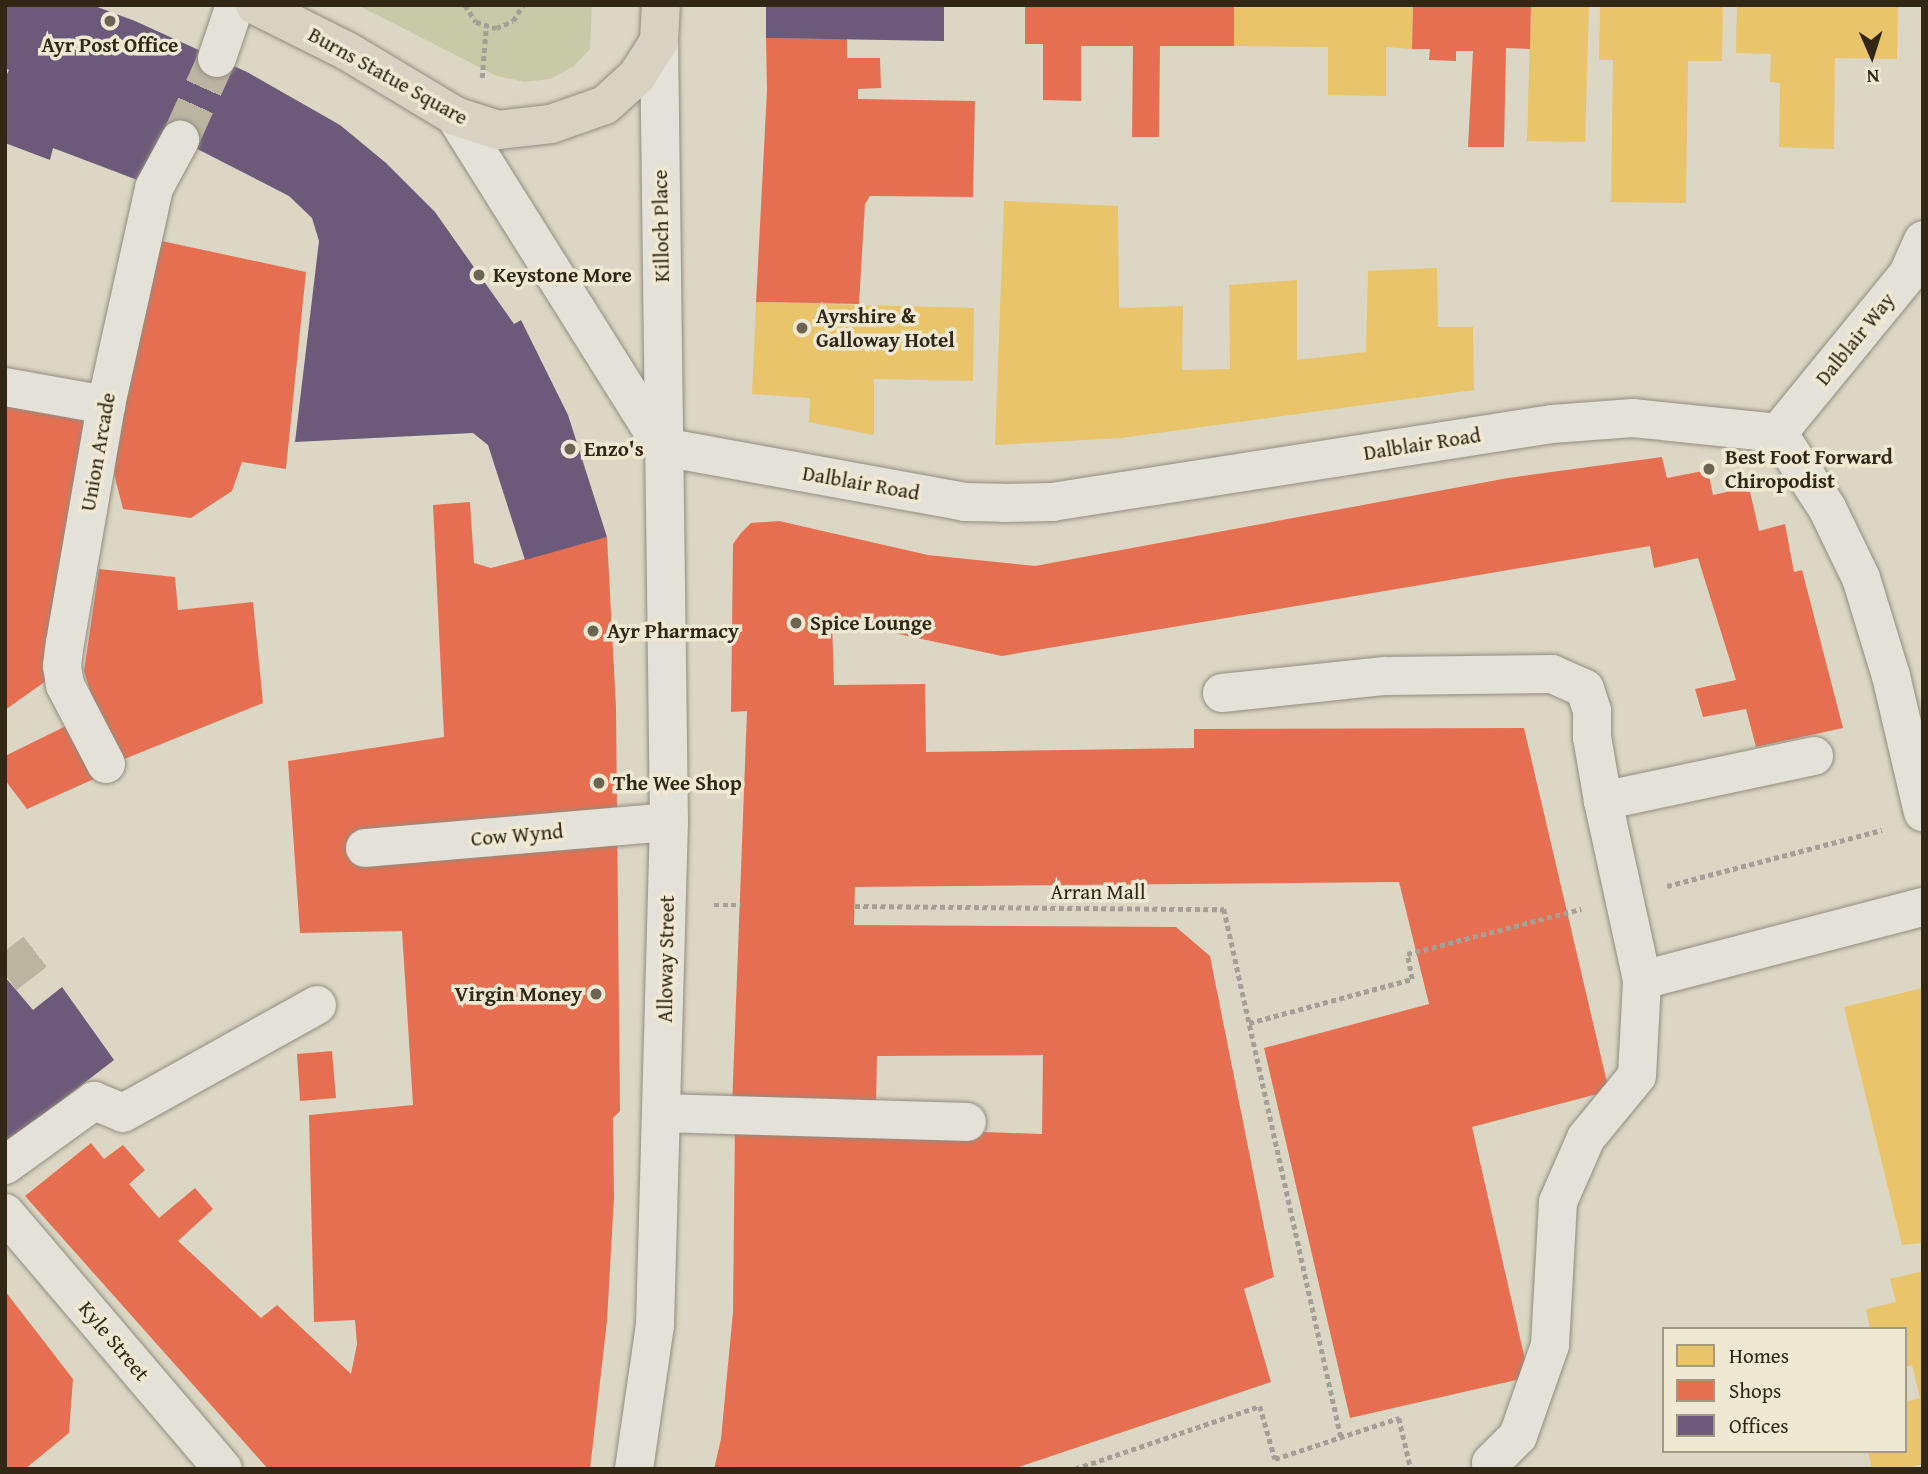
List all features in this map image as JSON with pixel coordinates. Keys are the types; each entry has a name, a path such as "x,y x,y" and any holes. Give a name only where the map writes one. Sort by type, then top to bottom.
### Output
{"main road":[{"name":"Burns Statue Square","path":"256,5 347,51 455,116 498,130 551,124 605,104 637,76 660,23"}],"street":[{"path":"217,58 236,5"},
{"name":"Killoch Place","path":"660,23 663,447"},
{"path":"455,116 663,447"},
{"name":"Union Arcade","path":"106,764 65,685 62,666 106,405 154,188 180,139"},
{"name":"Dalblair Way","path":"1778,433 1908,274 1923,240"},
{"path":"5,387 106,405"},
{"name":"Dalblair Road","path":"663,447 965,502 1004,503 1052,502 1552,424 1633,418 1778,433"},
{"path":"1778,433 1827,508 1907,673 1923,812"},
{"name":"Alloway Street","path":"634,1469 655,1325 662,1114 669,822 663,447"},
{"path":"1222,693 1385,676 1552,674 1585,689 1592,711 1592,737 1603,802 1642,980 1637,1076 1586,1138 1558,1202 1550,1345 1518,1436 1491,1463 1493,1469"},
{"path":"1603,802 1814,756"},
{"name":"Cow Wynd","path":"365,848 669,822"},
{"path":"1642,980 1923,907"},
{"path":"5,1166 94,1101 123,1113 171,1083 317,1005"},
{"path":"662,1114 967,1122"},
{"name":"Kyle Street","path":"5,1213 223,1469"}],"path":[{"path":"465,5 476,22 496,28 513,21 523,5"},
{"name":"Arran Mall","path":"855,906 1224,909 1341,1437"},
{"path":"1075,1469 1260,1406 1275,1459 1399,1418 1411,1469"}],"green space":[{"path":"357,5 592,5 590,49 573,67 550,79 525,82 497,76"}],"building: Homes":[{"path":"1234,5 1413,5 1412,49 1386,47 1386,96 1328,95 1328,47 1234,46"},
{"path":"1531,5 1589,5 1585,142 1527,141"},
{"path":"1600,5 1723,5 1722,61 1688,61 1686,203 1611,202 1613,60 1599,60"},
{"path":"1737,5 1898,5 1897,59 1835,58 1834,149 1779,147 1780,83 1770,82 1771,54 1736,53"},
{"path":"1004,201 1118,206 1119,308 1183,306 1182,370 1230,369 1229,285 1297,280 1297,360 1366,352 1368,271 1437,268 1438,327 1473,327 1474,390 1121,438 995,445"},
{"path":"756,302 974,308 973,381 874,379 874,435 809,422 810,398 752,394"},
{"path":"1923,988 1923,1243 1902,1245 1844,1007"},
{"path":"1923,1271 1923,1464 1902,1469 1872,1469 1868,1453 1907,1453 1907,1401 1920,1398 1912,1365 1907,1366 1907,1327 1870,1327 1866,1309 1896,1302 1890,1279"}],"building: Shops":[{"path":"1025,5 1234,5 1234,46 1160,46 1159,137 1132,137 1133,46 1081,46 1081,101 1043,100 1043,44 1025,44"},
{"path":"1413,5 1531,5 1530,49 1506,48 1504,147 1468,147 1473,51 1456,51 1456,61 1429,60 1430,49 1412,49"},
{"path":"766,38 847,39 847,58 880,58 881,88 858,89 858,99 975,101 973,197 870,196 865,204 859,304 756,302 767,90"},
{"path":"157,240 306,272 286,469 242,462 232,491 191,518 123,509 110,458"},
{"path":"5,403 80,416 91,437 46,681 5,710"},
{"path":"1662,457 1667,478 1708,470 1713,495 1749,487 1759,531 1785,524 1794,572 1802,570 1843,728 1756,747 1746,709 1703,717 1695,689 1736,680 1698,558 1654,568 1650,546 1002,656 832,620 834,685 925,684 926,752 1194,748 1194,729 1524,728 1609,1091 1472,1127 1529,1377 1350,1418 1264,1048 1429,1004 1399,882 855,887 854,925 1176,927 1210,956 1274,1277 1244,1289 1271,1382 1013,1469 714,1469 721,1439 733,1312 735,1123 1042,1134 1043,1055 877,1056 876,1111 732,1108 747,711 731,712 733,544 741,533 751,523 779,521 928,555 1035,566 1508,478"},
{"path":"470,502 474,563 491,568 607,537 616,707 620,1111 613,1118 614,1198 607,1321 590,1469 268,1469 25,1196 91,1143 104,1159 123,1145 145,1170 129,1184 159,1218 195,1188 213,1209 178,1241 261,1318 277,1305 351,1374 357,1344 355,1320 314,1322 309,1115 413,1105 402,931 300,933 288,761 444,737 433,505"},
{"path":"99,569 175,577 178,610 253,602 263,703 112,764 84,671"},
{"path":"70,724 105,774 27,809 5,780 5,756"},
{"path":"332,1051 336,1098 300,1101 297,1054"},
{"path":"5,1291 73,1379 69,1433 25,1469 5,1469"}],"building: Offices":[{"path":"5,5 92,5 135,21 247,72 340,125 386,163 435,212 514,324 521,320 568,415 607,537 525,560 488,445 473,433 295,442 319,241 312,218 289,196 170,135 148,184 53,148 50,160 5,143 5,78 9,70 5,68"},
{"path":"766,5 944,5 944,41 766,38"},
{"path":"5,977 33,1010 62,987 114,1060 5,1144"}],"tunnel":[{"path":"180,140 217,58"},
{"path":"5,975 40,948"}],"place":[{"name":"Ayr Post Office","path":"110,21"},
{"name":"Keystone More","path":"479,275"},
{"name":"Ayrshire & Galloway Hotel","path":"802,328"},
{"name":"Enzo's","path":"570,449"},
{"name":"Best Foot Forward Chiropodist","path":"1709,469"},
{"name":"Spice Lounge","path":"796,623"},
{"name":"Ayr Pharmacy","path":"593,631"},
{"name":"The Wee Shop","path":"599,783"},
{"name":"Virgin Money","path":"596,994"}]}
